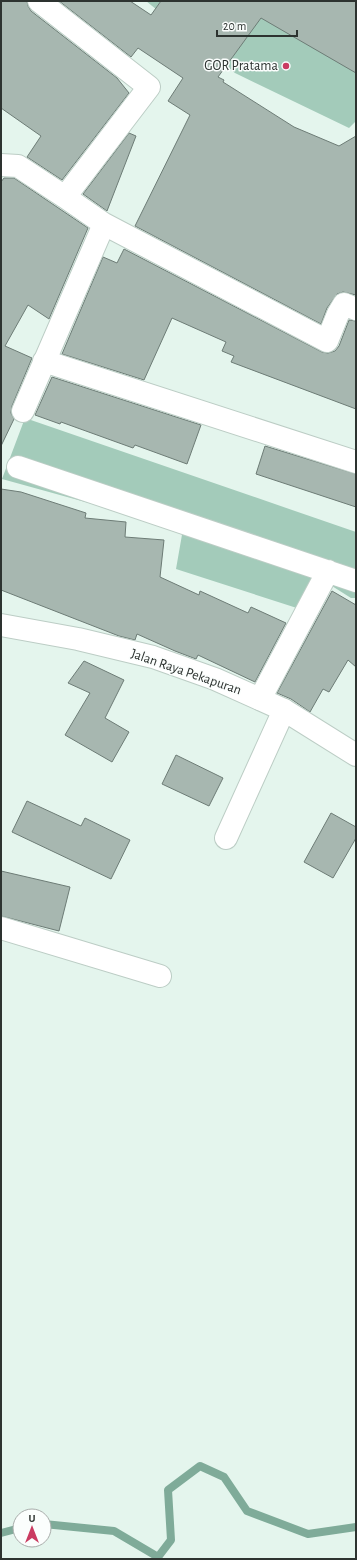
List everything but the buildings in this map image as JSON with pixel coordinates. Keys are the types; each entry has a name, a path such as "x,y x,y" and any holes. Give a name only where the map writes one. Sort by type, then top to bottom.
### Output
{"street":[{"path":"39,1 149,87 65,197"},
{"path":"1,165 18,166 104,224 327,341 338,314 350,306"},
{"path":"23,411 104,224"},
{"path":"44,361 356,462"},
{"path":"18,467 356,581"},
{"path":"260,699 328,571"},
{"name":"Jalan Raya Pekapuran","path":"1,625 78,639 153,657 215,679 284,710 356,755"},
{"path":"226,838 284,710"},
{"path":"1,928 160,976"}],"green space":[{"name":"GOR Pratama","path":"146,1 161,1 157,7 231,59 242,43 232,1 356,62 356,121 349,128 235,73"},
{"path":"25,418 356,532 356,598 351,598 324,581 303,610 176,569 183,529 2,479"}],"waterway":[{"path":"52,1525 114,1531 158,1557 171,1540 168,1490 200,1466 224,1477 247,1511 308,1534 356,1527"},
{"path":"1,1533 12,1530"}],"place":[{"name":"GOR Pratama","path":"286,66"}]}
